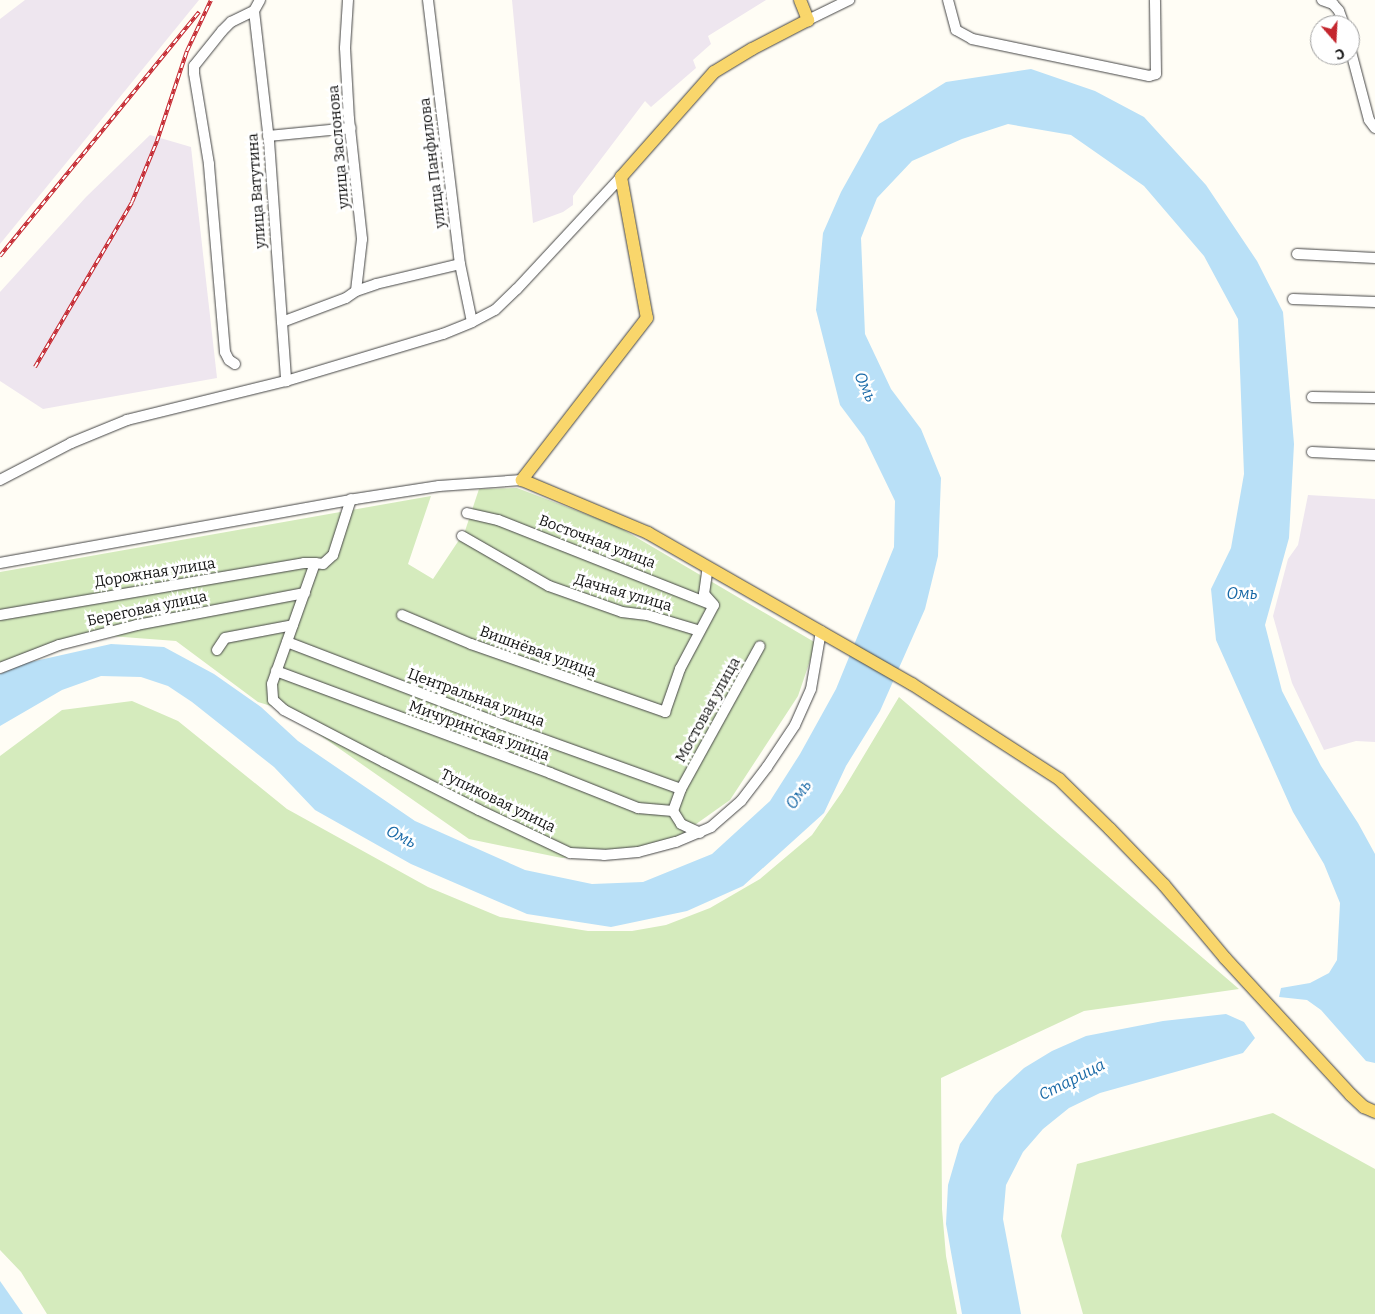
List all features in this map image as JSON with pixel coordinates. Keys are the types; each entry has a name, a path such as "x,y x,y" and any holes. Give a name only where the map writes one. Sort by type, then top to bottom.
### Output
{"main road":[{"path":"800,0 808,20 752,49 714,72 621,177 647,318 522,480 648,533 912,684 1059,779 1164,885 1224,958 1351,1095 1364,1107 1375,1112"}],"street":[{"path":"235,364 229,360 225,352 209,164 194,66 231,22 254,11 260,0"},
{"name":"улица Заслонова","path":"348,0 345,48 362,240 356,291"},
{"name":"улица Панфилова","path":"428,0 460,264 472,322"},
{"path":"808,20 850,0"},
{"path":"948,0 956,30 972,39 1149,76 1156,74 1156,0"},
{"path":"1322,0 1333,4 1340,15"},
{"name":"улица Ватутина","path":"254,11 268,136 286,381"},
{"path":"1354,65 1369,120 1375,128"},
{"path":"268,136 351,128"},
{"path":"0,480 71,443 128,420 286,381 443,334 472,322 495,310 517,289 621,177"},
{"path":"1297,254 1375,258"},
{"path":"282,322 346,298 356,291 376,284 460,264"},
{"path":"1293,299 1375,302"},
{"path":"1312,397 1375,398"},
{"path":"1312,452 1375,455"},
{"path":"0,563 351,499 439,486 522,480"},
{"path":"276,672 315,563 323,564 333,555 351,499"},
{"name":"Восточная улица","path":"467,513 498,520 714,605"},
{"name":"Дачная улица","path":"462,536 549,586 622,612 647,615 700,631"},
{"name":"Дорожная улица","path":"0,615 304,563 315,563"},
{"path":"700,631 714,605 704,594 708,567"},
{"name":"Береговая улица","path":"0,668 58,645 137,624 304,593"},
{"name":"Вишнёвая улица","path":"402,615 480,647 665,712 680,669 700,631"},
{"path":"217,650 225,638 293,625"},
{"name":"Тупиковая улица","path":"276,672 272,684 273,700 284,710 470,806 570,853 604,855 638,852 700,834 741,801 767,767 795,725 811,689 823,632"},
{"name":"Центральная улица","path":"287,642 503,725 681,789"},
{"name":"Мостовая улица","path":"673,811 681,789 760,646"},
{"name":"Мичуринская улица","path":"276,672 542,770 638,808 673,811"},
{"path":"673,811 681,824 700,834"}],"shaded area":[{"path":"25,0 199,0 0,244 0,19"},
{"path":"512,0 766,0 708,36 711,44 693,60 696,68 651,107 645,101 573,196 573,205 563,212 533,223"},
{"path":"150,135 191,147 217,378 43,409 0,381 0,292 86,197"},
{"path":"1308,495 1375,499 1375,742 1356,741 1324,750 1292,683 1273,616 1288,559 1298,545"}],"green space":[{"path":"517,488 617,526 816,643 798,696 730,800 658,851 562,858 469,839 284,710 258,702 176,641 110,636 0,666 0,572 431,496 408,564 433,579 465,531 479,489"},
{"path":"899,697 1239,989 1084,1011 941,1078 942,1209 946,1256 957,1314 47,1314 21,1272 0,1250 0,756 62,710 132,701 178,721 287,809 428,887 500,917 588,931 632,931 666,925 710,908 760,879 812,835 842,792"},
{"path":"1273,1113 1375,1169 1375,1314 1083,1314 1061,1236 1077,1164"}],"water":[{"name":"Омь","path":"1031,69 1095,91 1144,117 1206,185 1257,261 1283,312 1294,444 1289,538 1265,625 1282,691 1321,766 1358,823 1375,854 1375,1063 1366,1061 1321,1010 1307,1000 1279,997 1281,988 1310,983 1329,973 1337,960 1340,903 1324,864 1293,812 1216,640 1211,589 1231,548 1244,474 1238,319 1204,256 1144,186 1071,135 1008,124 962,139 912,161 877,198 861,238 865,334 891,389 921,429 941,478 938,556 925,609 880,711 846,766 824,813 743,886 687,911 611,927 527,914 411,864 315,810 274,767 192,702 168,686 141,677 101,676 62,690 0,726 0,674 26,663 111,644 164,647 214,674 261,707 298,741 415,821 525,870 592,884 643,882 712,854 770,801 800,754 836,689 894,547 895,501 864,437 840,405 816,310 823,233 841,192 879,124 946,82"},
{"name":"Старица","path":"1226,1014 1244,1022 1255,1038 1243,1053 1100,1093 1069,1108 1043,1129 1023,1152 1006,1185 1003,1219 1021,1314 962,1314 946,1224 948,1185 960,1144 995,1095 1024,1068 1052,1051 1086,1036 1163,1021"},
{"path":"0,1281 23,1314 0,1314"}],"railway":[{"path":"35,367 132,202 157,141 187,51 211,0"},
{"path":"0,256 199,12"}]}
